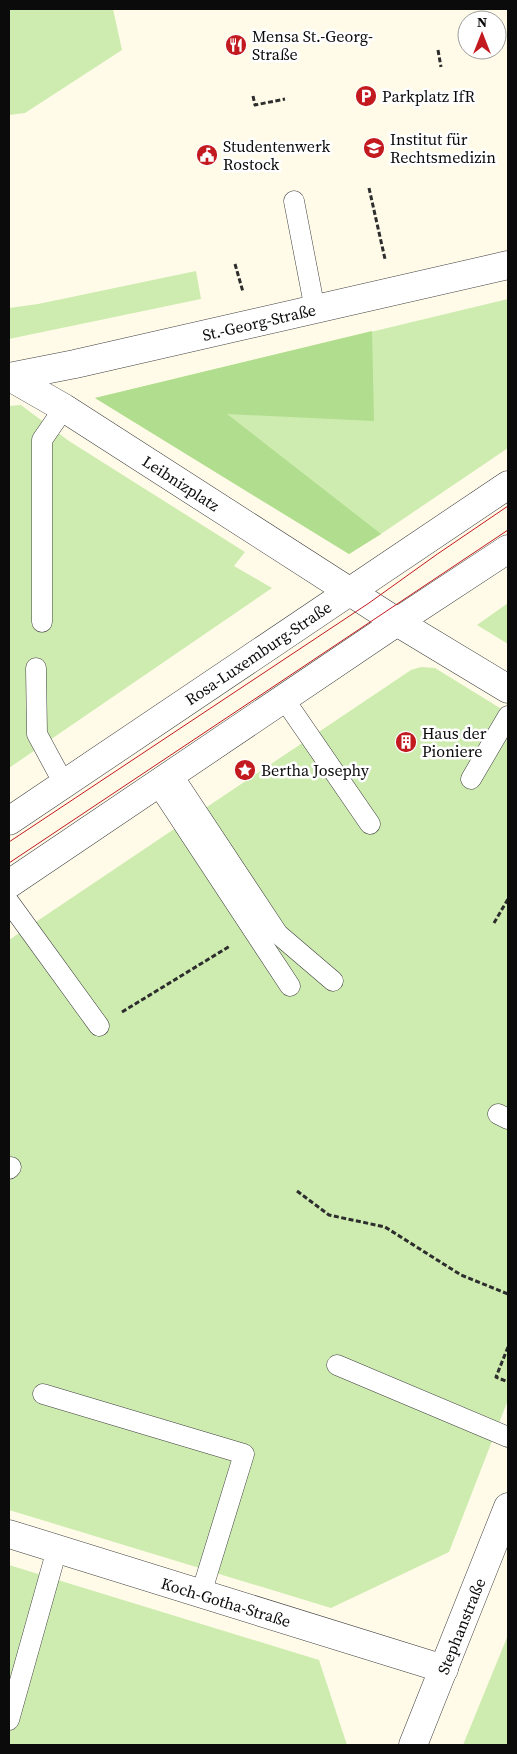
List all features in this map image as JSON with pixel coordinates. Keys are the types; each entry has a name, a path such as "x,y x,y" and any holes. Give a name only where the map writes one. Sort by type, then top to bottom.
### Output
{"street":[{"name":"St.-Georg-Straße","path":"9,377 315,310 508,265"},
{"name":"Leibnizplatz","path":"9,377 64,408 398,622 508,689"},
{"name":"Rosa-Luxemburg-Straße","path":"9,821 508,485"},
{"path":"9,884 508,549"},
{"name":"Stephanstraße","path":"412,1745 508,1507"},
{"name":"Koch-Gotha-Straße","path":"9,1534 444,1669"}],"lane":[{"path":"294,201 315,310"},
{"path":"42,622 42,440 64,408"},
{"path":"36,668 37,734 64,784"},
{"path":"284,699 370,824"},
{"path":"471,779 508,716"},
{"path":"165,779 254,932 290,986"},
{"path":"165,779 278,934 333,981"},
{"path":"9,902 99,1026"},
{"path":"337,1365 508,1437"},
{"path":"43,1394 244,1454 201,1594"},
{"path":"9,1720 57,1549"}],"path":[{"path":"438,50 441,67"},
{"path":"253,96 255,105 285,99"},
{"path":"369,188 391,292"},
{"path":"235,264 242,292"},
{"path":"494,923 508,899"},
{"path":"99,1026 254,932"},
{"path":"297,1191 329,1215 385,1227 461,1275 508,1294"},
{"path":"508,1346 496,1377 508,1382"}],"green space":[{"path":"9,9 113,9 122,50 25,113 9,115"},
{"path":"196,271 201,299 9,339 9,308 38,304"},
{"path":"508,299 508,448 349,554 95,398"},
{"path":"372,331 374,421 227,414 381,534 349,554 95,398"},
{"path":"21,405 69,441 245,552 234,566 272,588 9,768 9,406"},
{"path":"508,603 508,644 477,625"},
{"path":"421,667 435,668 508,713 508,1400 449,1552 331,1608 9,1510 9,940 411,670"},
{"path":"9,1565 319,1660 347,1745 9,1745"},
{"path":"508,1635 508,1745 463,1745"}],"tram line":[{"path":"9,842 369,603 508,506"},
{"path":"9,863 508,530"}],"place":[{"name":"Mensa St.-Georg- Straße","path":"236,45"},
{"name":"Parkplatz IfR","path":"366,96"},
{"name":"Institut für Rechtsmedizin","path":"374,148"},
{"name":"Studentenwerk Rostock","path":"207,155"},
{"name":"Haus der Pioniere","path":"406,742"},
{"name":"Bertha Josephy","path":"245,770"}]}
